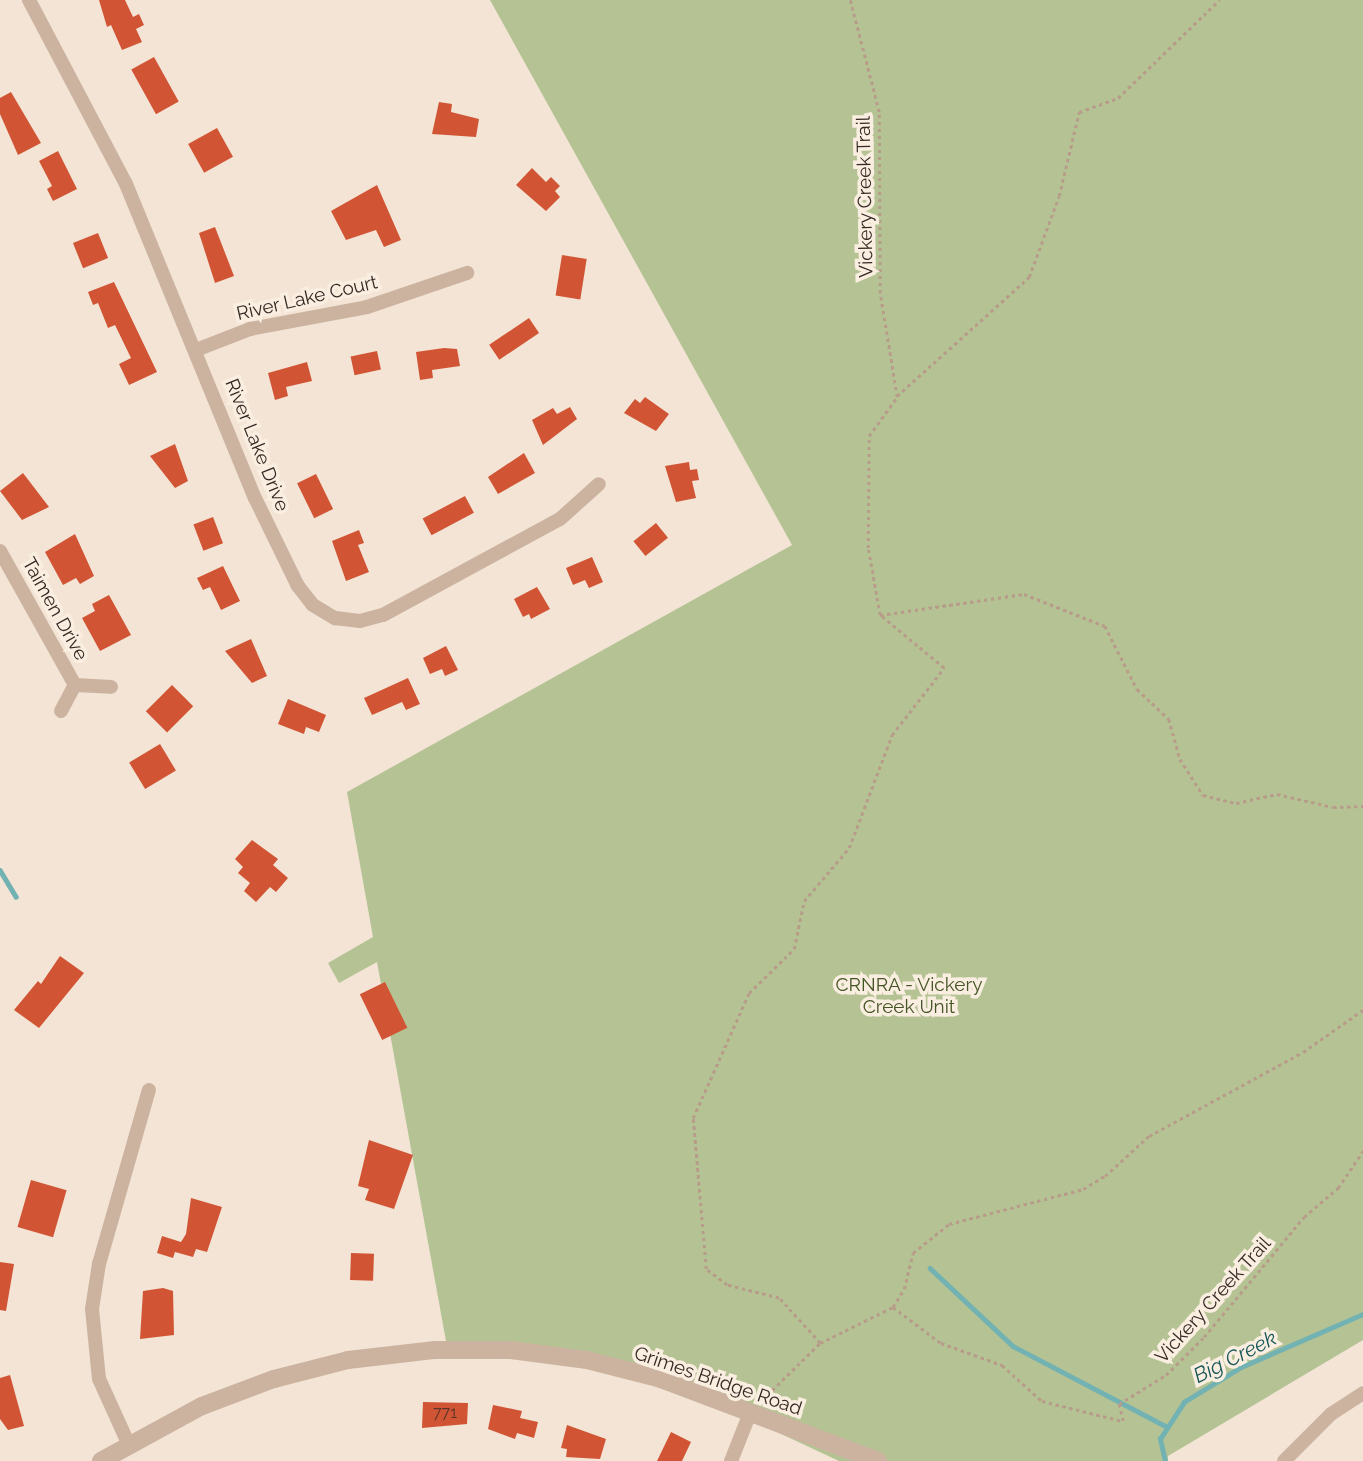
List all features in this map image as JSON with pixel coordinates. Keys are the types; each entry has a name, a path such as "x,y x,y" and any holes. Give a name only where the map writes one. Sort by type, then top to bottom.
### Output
{"street":[{"name":"River Lake Drive","path":"29,0 127,184 167,291 196,350 255,498 298,586 313,606 335,618 360,621 383,615 560,519 598,485"},
{"name":"River Lake Court","path":"196,350 250,329 368,307 467,273"},
{"name":"Taimen Drive","path":"0,551 75,685"},
{"name":"Taimen Drive","path":"75,685 111,687"},
{"name":"Taimen Drive","path":"61,711 75,685"},
{"path":"129,1446 99,1380 92,1309 99,1264 149,1090"},
{"name":"Grimes Bridge Road","path":"101,1461 202,1406 274,1379 348,1360 435,1350 511,1350 587,1360 661,1379 878,1461"},
{"path":"1284,1461 1331,1414 1363,1393"},
{"path":"731,1461 750,1413"}],"path":[{"name":"Vickery Creek Trail","path":"850,0 879,112 880,293 897,397"},
{"path":"820,1343 779,1298 727,1285 706,1269 693,1118 749,993 794,949 804,901 849,848 892,735 944,668 880,615 868,548 869,436 897,397 1028,277 1059,196 1079,112 1118,98 1219,0"},
{"path":"880,615 1024,594 1105,626 1137,689 1169,719 1180,759 1203,795 1236,803 1277,794 1333,807 1363,806"},
{"path":"750,1413 820,1343 893,1307 904,1289 913,1254 932,1235 958,1221 1083,1189 1105,1176 1149,1136 1303,1052 1363,1010"},
{"name":"Vickery Creek Trail","path":"893,1307 941,1343 1002,1365 1042,1401 1123,1421 1119,1404 1166,1375 1204,1336 1304,1217 1338,1188 1363,1151"}],"green space":[{"name":"CRNRA - Vickery Creek Unit","path":"490,0 1363,0 1363,1340 1168,1456 1168,1461 839,1461 719,1405 595,1355 446,1341 377,962 339,983 328,963 373,937 347,792 792,545"}],"building":[{"path":"99,0 125,0 133,17 139,14 144,25 136,29 142,42 122,50 111,25 107,27"},
{"path":"154,57 179,102 156,114 131,70"},
{"path":"11,92 41,143 18,155 0,114 0,98"},
{"path":"439,102 452,104 451,112 479,119 476,137 432,134"},
{"path":"217,128 233,157 204,173 188,144"},
{"path":"58,151 77,189 53,201 47,189 52,186 39,161"},
{"path":"532,168 546,182 551,177 560,186 555,191 560,197 546,211 516,185"},
{"path":"377,185 401,240 384,247 376,230 346,240 331,211"},
{"path":"215,227 234,276 215,283 199,233"},
{"path":"98,233 108,258 83,268 73,243"},
{"path":"562,255 587,259 580,299 556,295"},
{"path":"114,282 157,372 129,385 119,364 131,358 115,325 108,328 98,303 93,305 88,292"},
{"path":"529,318 539,333 499,360 489,345"},
{"path":"457,349 460,366 432,370 433,378 420,380 416,352"},
{"path":"377,351 381,370 355,375 351,357"},
{"path":"307,362 312,381 286,387 288,396 275,400 268,373"},
{"path":"645,397 669,414 656,431 624,413 635,399 640,403"},
{"path":"570,407 577,419 543,445 532,420 553,408 557,414"},
{"path":"175,444 188,481 175,488 150,456"},
{"path":"524,453 535,473 498,494 488,477"},
{"path":"689,462 690,470 697,469 699,480 692,481 696,498 676,502 665,466"},
{"path":"23,473 49,507 22,520 0,491"},
{"path":"316,474 333,509 314,518 297,483"},
{"path":"465,496 474,513 432,535 423,519"},
{"path":"213,517 223,543 203,551 193,525"},
{"path":"656,523 668,538 645,556 633,541"},
{"path":"359,530 364,543 358,545 369,572 346,581 332,541"},
{"path":"75,534 94,576 80,584 76,578 63,585 45,552"},
{"path":"592,557 603,582 589,588 585,580 573,585 566,568"},
{"path":"223,566 240,601 221,610 210,587 203,590 197,578"},
{"path":"537,587 550,609 531,619 529,614 523,617 514,599"},
{"path":"109,595 131,635 100,651 82,618 95,611 92,604"},
{"path":"251,639 267,676 252,683 225,651"},
{"path":"446,646 458,670 445,676 442,669 430,674 423,658"},
{"path":"408,678 420,704 406,710 402,702 372,715 364,698"},
{"path":"172,685 193,706 167,732 146,711"},
{"path":"288,699 326,715 319,732 306,727 304,734 278,724"},
{"path":"160,744 176,771 145,789 129,763"},
{"path":"252,840 278,859 273,865 288,878 276,892 270,887 256,902 244,891 250,883 238,873 243,867 235,859"},
{"path":"60,956 84,973 39,1028 14,1010 38,981 41,984"},
{"path":"385,982 407,1028 382,1040 360,994"},
{"path":"369,1140 413,1155 394,1209 365,1200 369,1189 358,1186"},
{"path":"31,1180 67,1190 53,1237 17,1227"},
{"path":"191,1198 222,1207 207,1252 196,1249 193,1257 175,1252 173,1258 157,1253 162,1236 181,1242 186,1234"},
{"path":"351,1253 374,1254 373,1281 350,1280"},
{"path":"0,1262 14,1264 6,1311 0,1310"},
{"path":"163,1288 173,1291 174,1335 140,1339 143,1291"},
{"path":"10,1375 24,1426 8,1430 0,1419 0,1378"},
{"path":"423,1402 468,1403 467,1424 422,1428"},
{"path":"493,1405 522,1411 520,1418 538,1422 534,1438 517,1433 515,1439 488,1429"},
{"path":"567,1425 606,1439 600,1459 566,1457 567,1449 561,1448"},
{"path":"671,1432 691,1442 682,1461 657,1461"}],"waterway":[{"path":"0,870 16,897"},
{"path":"930,1268 1013,1346 1167,1427"},
{"name":"Big Creek","path":"1165,1461 1160,1439 1184,1402 1241,1367 1363,1314"}]}
